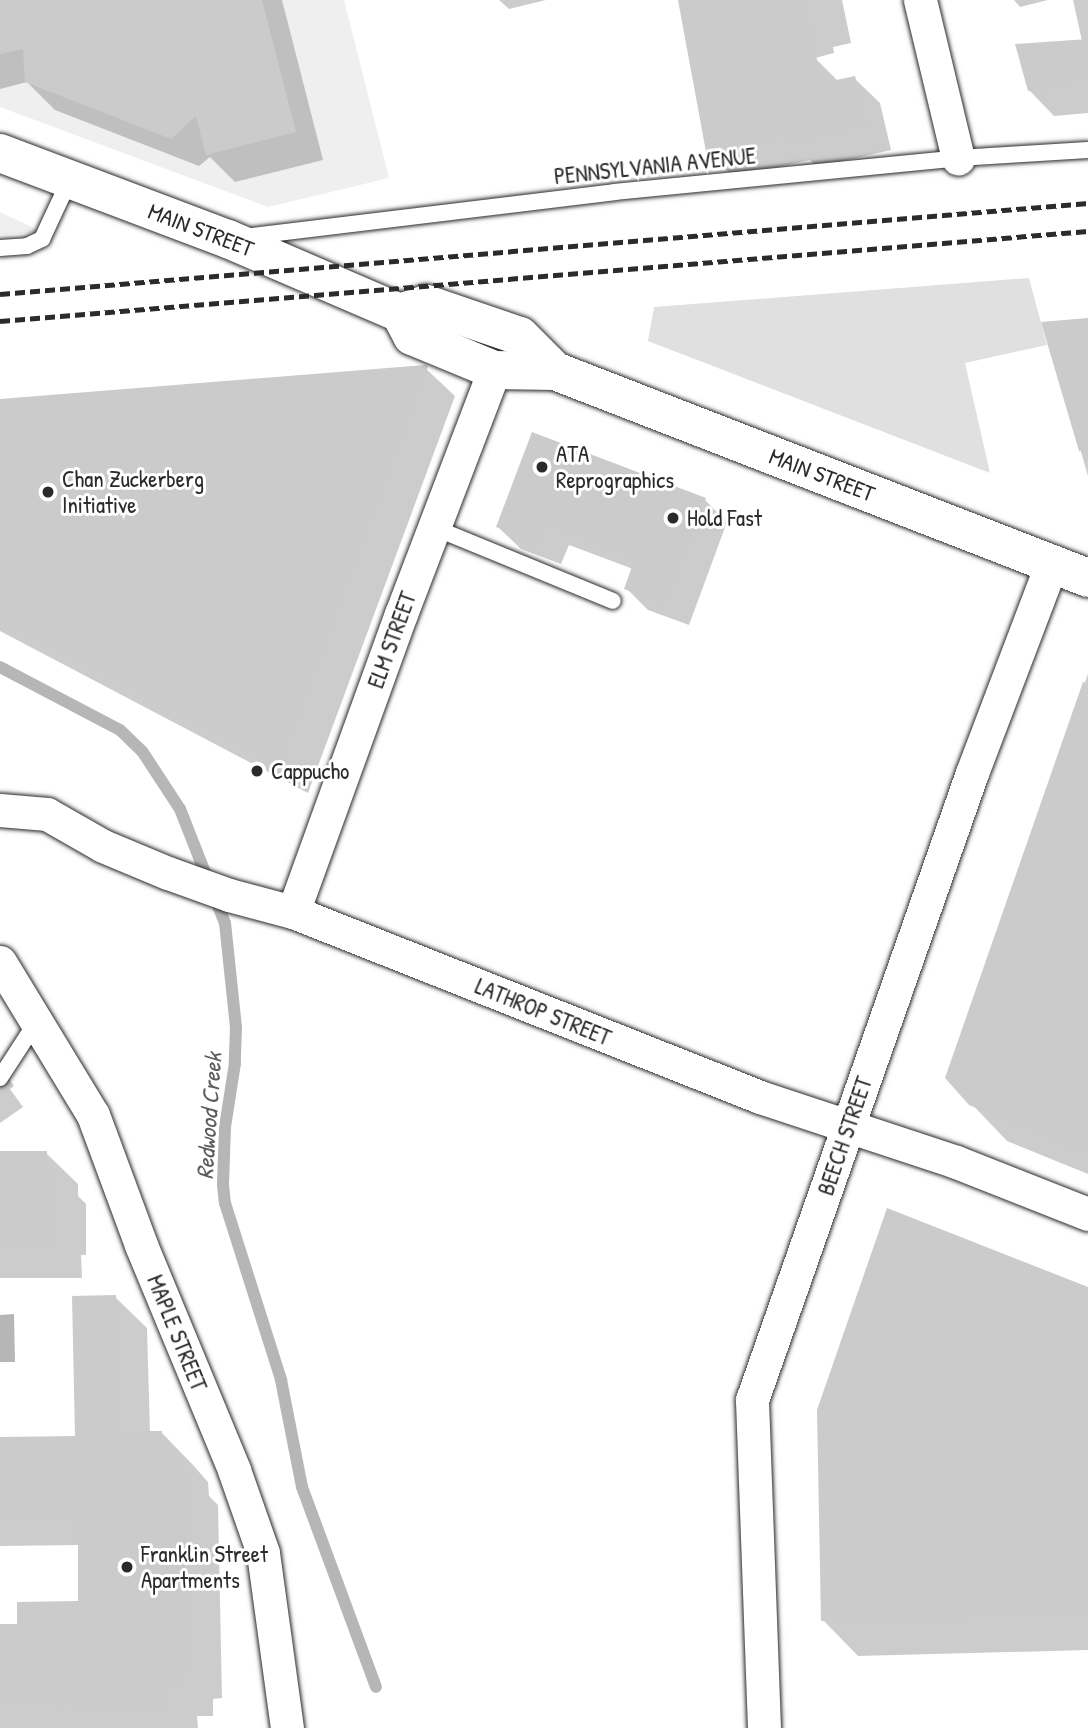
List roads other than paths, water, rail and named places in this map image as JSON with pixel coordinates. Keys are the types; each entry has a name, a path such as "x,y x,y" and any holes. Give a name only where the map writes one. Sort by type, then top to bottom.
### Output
{"street":[{"path":"920,0 958,158"},
{"name":"MAIN STREET","path":"0,153 228,239 400,313 412,336 494,370 555,371 1088,578"},
{"name":"MAIN STREET","path":"400,313 426,304 520,336 555,371"},
{"name":"ELM STREET","path":"293,912 401,614 494,370"},
{"name":"BEECH STREET","path":"764,1728 752,1400 972,773 1051,565"},
{"name":"LATHROP STREET","path":"0,810 47,814 103,846 168,873 229,895 293,912 760,1097 848,1129 956,1162 1088,1214"},
{"name":"MAPLE STREET","path":"0,962 93,1115 141,1245 246,1506 263,1553 287,1728"}],"lane":[{"name":"PENNSYLVANIA AVENUE","path":"228,239 614,192 958,158 1088,150"},
{"path":"0,248 27,246 42,239 70,179"},
{"path":"435,528 613,601"},
{"path":"0,1079 37,1021"}],"waterway":[{"name":"Redwood Creek","path":"0,667 120,730 142,751 180,809 225,923 236,1027 235,1063 225,1127 225,1203 281,1380 302,1487 376,1687"}],"railway":[{"path":"0,294 1088,203"},
{"path":"0,321 1088,231"}],"place":[{"name":"ATA Reprographics","path":"542,467"},
{"name":"Chan Zuckerberg Initiative","path":"48,492"},
{"name":"Hold Fast","path":"673,518"},
{"name":"Cappucho","path":"257,771"},
{"name":"Franklin Street Apartments","path":"127,1567"}]}
